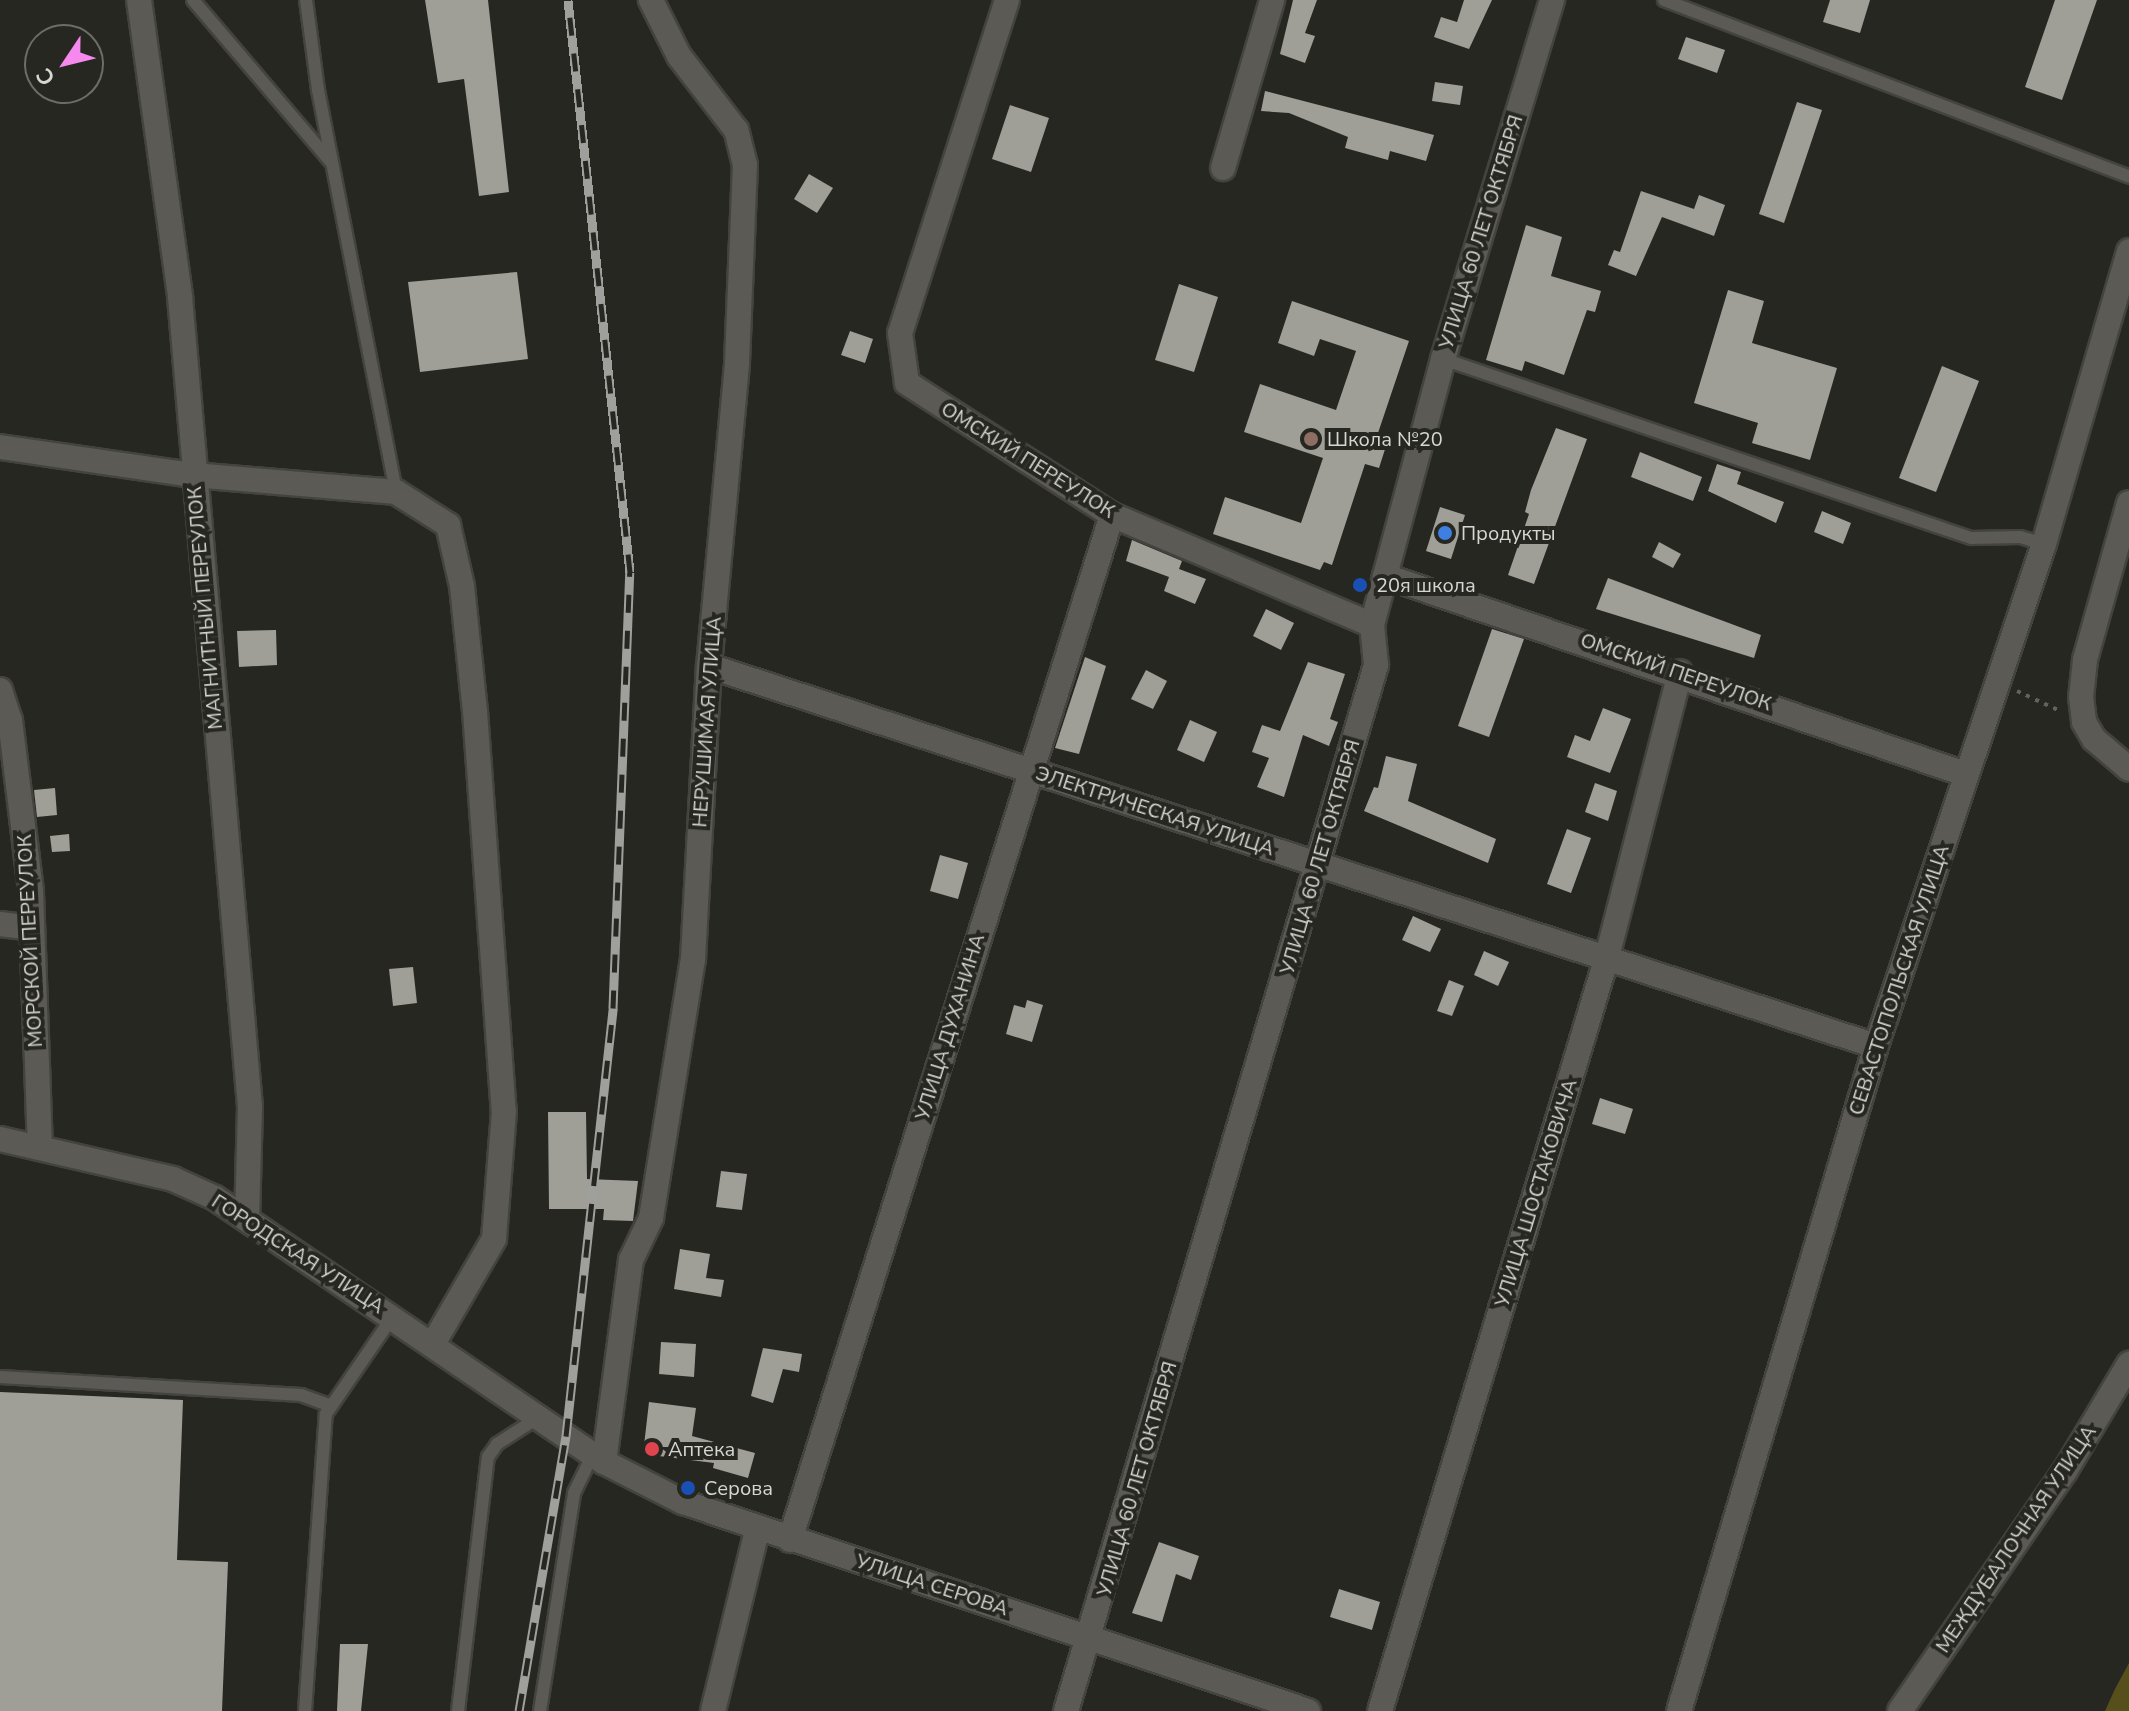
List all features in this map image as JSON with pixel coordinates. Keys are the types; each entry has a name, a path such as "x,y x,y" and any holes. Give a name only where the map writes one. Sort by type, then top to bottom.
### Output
{"street":[{"name":"МАГНИТНЫЙ ПЕРЕУЛОК","path":"139,0 180,297 250,1107 247,1218"},
{"name":"НЕРУШИМАЯ УЛИЦА","path":"599,1458 631,1260 651,1218 693,959 709,666 737,363 745,165 736,130 679,56 651,0"},
{"name":"ОМСКИЙ ПЕРЕУЛОК","path":"1007,0 900,333 907,383 1112,515 1372,625"},
{"path":"1223,168 1272,0"},
{"name":"УЛИЦА 60 ЛЕТ ОКТЯБРЯ","path":"1066,1711 1376,665 1372,625 1443,359 1552,0"},
{"name":"СЕВАСТОПОЛЬСКАЯ УЛИЦА","path":"1679,1711 1876,1046 2044,544 2129,251"},
{"path":"0,447 193,475 396,492 448,525 462,586 475,711 504,1111 494,1239 433,1344"},
{"name":"УЛИЦА ДУХАНИНА","path":"790,1540 1029,770 1112,515"},
{"path":"2127,516 2085,660 2084,722 2103,748 2129,769"},
{"name":"ОМСКИЙ ПЕРЕУЛОК","path":"1385,576 1680,672 1965,774"},
{"name":"ЭЛЕКТРИЧЕСКАЯ УЛИЦА","path":"709,666 1876,1046"},
{"name":"УЛИЦА ШОСТАКОВИЧА","path":"1380,1711 1607,957 1680,672"},
{"name":"МОРСКОЙ ПЕРЕУЛОК","path":"0,690 10,720 32,928 40,1147"},
{"path":"0,924 32,928"},
{"name":"ГОРОДСКАЯ УЛИЦА","path":"0,1139 173,1179 247,1218 566,1436"},
{"name":"МЕЖДУБАЛОЧНАЯ УЛИЦА","path":"1900,1711 2065,1471 2129,1364"},
{"name":"УЛИЦА СЕРОВА","path":"566,1436 599,1458 683,1502 757,1530 1090,1636 1308,1711"},
{"path":"713,1711 757,1530"}],"lane":[{"path":"193,0 332,164"},
{"path":"306,0 332,164 396,492"},
{"path":"1664,0 2129,177"},
{"path":"1443,359 1971,538 2020,537 2044,544"},
{"path":"305,1711 329,1405 393,1316"},
{"path":"0,1377 301,1395 329,1405"},
{"path":"458,1711 488,1457 497,1444 539,1417"},
{"path":"540,1711 574,1493 599,1458"}],"path":[{"path":"1997,682 2084,722"}],"shaded area":[{"path":"2129,1663 2129,1711 2105,1711 2115,1689"}],"building":[{"path":"425,0 488,0 509,192 479,196 464,79 438,83"},
{"path":"1293,0 1317,0 1305,33 1315,36 1305,63 1280,54"},
{"path":"1464,0 1492,0 1469,49 1434,37 1441,17 1457,22"},
{"path":"1830,0 1870,0 1860,33 1823,22"},
{"path":"2055,0 2097,0 2062,100 2025,87"},
{"path":"1686,37 1725,50 1717,73 1678,59"},
{"path":"1435,82 1463,86 1460,105 1432,101"},
{"path":"1265,91 1434,135 1426,161 1390,151 1388,160 1345,148 1348,137 1289,113 1261,111"},
{"path":"1797,102 1822,110 1784,223 1759,214"},
{"path":"1010,105 1049,118 1031,172 992,159"},
{"path":"809,174 833,188 817,213 794,199"},
{"path":"1641,191 1694,209 1699,195 1725,205 1714,236 1662,217 1636,276 1608,265 1614,250 1620,252"},
{"path":"1526,225 1562,237 1551,276 1601,291 1595,312 1587,310 1564,375 1525,361 1522,371 1486,360"},
{"path":"517,272 528,359 420,372 408,282"},
{"path":"1179,284 1218,297 1194,372 1155,360"},
{"path":"1728,290 1764,301 1752,343 1837,368 1810,460 1752,443 1758,423 1694,403"},
{"path":"1292,301 1409,341 1377,436 1388,440 1379,468 1365,464 1332,565 1324,562 1320,570 1213,534 1225,497 1301,523 1323,458 1244,432 1260,384 1336,410 1356,351 1320,339 1314,356 1278,343"},
{"path":"850,331 873,339 865,363 841,355"},
{"path":"1942,366 1979,381 1936,492 1899,478"},
{"path":"1556,428 1587,439 1534,584 1508,575 1529,514 1525,512 1531,490"},
{"path":"1640,452 1702,477 1693,501 1631,477"},
{"path":"1717,464 1741,472 1737,484 1784,502 1776,523 1708,491"},
{"name":"Продукты","path":"1440,507 1465,515 1451,559 1426,551"},
{"path":"1822,511 1851,523 1843,544 1814,532"},
{"path":"1132,540 1182,561 1179,569 1206,579 1195,604 1164,591 1169,577 1126,561"},
{"path":"1659,542 1681,554 1673,568 1652,557"},
{"path":"1608,578 1761,635 1754,658 1596,609"},
{"path":"1266,609 1294,623 1281,650 1253,636"},
{"path":"1492,629 1524,639 1489,737 1458,726"},
{"path":"276,630 277,665 239,667 237,631"},
{"path":"1085,657 1106,666 1079,754 1055,748"},
{"path":"1308,662 1345,674 1330,719 1338,722 1329,746 1303,735 1284,797 1257,787 1269,758 1252,752 1262,725 1280,731"},
{"path":"1146,670 1167,681 1153,709 1131,699"},
{"path":"1603,708 1631,719 1610,773 1567,757 1575,735 1590,741"},
{"path":"1190,720 1217,732 1204,762 1177,750"},
{"path":"1386,756 1417,764 1408,801 1496,839 1488,863 1364,811 1374,787 1378,788"},
{"path":"1595,783 1617,791 1608,821 1585,812"},
{"path":"55,788 57,815 37,817 34,790"},
{"path":"1567,829 1591,838 1571,893 1547,884"},
{"path":"69,834 70,851 52,852 50,836"},
{"path":"940,855 968,863 958,899 930,891"},
{"path":"1413,916 1441,929 1430,952 1402,940"},
{"path":"1484,951 1509,962 1498,986 1474,975"},
{"path":"413,967 417,1003 393,1006 389,969"},
{"path":"1449,980 1464,986 1452,1016 1437,1011"},
{"path":"1027,1000 1043,1005 1032,1042 1006,1034 1014,1005 1025,1008"},
{"path":"1600,1098 1633,1109 1625,1134 1592,1124"},
{"path":"548,1112 586,1112 587,1179 638,1181 633,1221 603,1220 604,1209 549,1209"},
{"path":"721,1171 747,1174 742,1210 716,1207"},
{"path":"680,1249 710,1254 706,1278 724,1280 721,1297 674,1289"},
{"path":"661,1342 696,1344 694,1377 659,1374"},
{"path":"763,1348 802,1354 799,1372 783,1369 773,1403 751,1396"},
{"path":"0,1392 183,1400 177,1560 228,1562 222,1711 0,1711"},
{"path":"649,1402 696,1408 692,1436 755,1453 748,1478 713,1468 714,1463 643,1454"},
{"path":"1159,1542 1199,1556 1191,1580 1176,1574 1162,1622 1132,1613"},
{"path":"1339,1589 1380,1602 1372,1630 1330,1617"},
{"path":"340,1644 368,1644 361,1711 337,1711"}],"railway":[{"path":"519,1711 566,1436 613,1008 630,572 568,0"}],"place":[{"name":"Школа №20","path":"1311,439"},
{"name":"Продукты","path":"1445,533"},
{"name":"20я школа","path":"1360,585"},
{"name":"Аптека","path":"652,1449"},
{"name":"Серова","path":"688,1488"}]}
